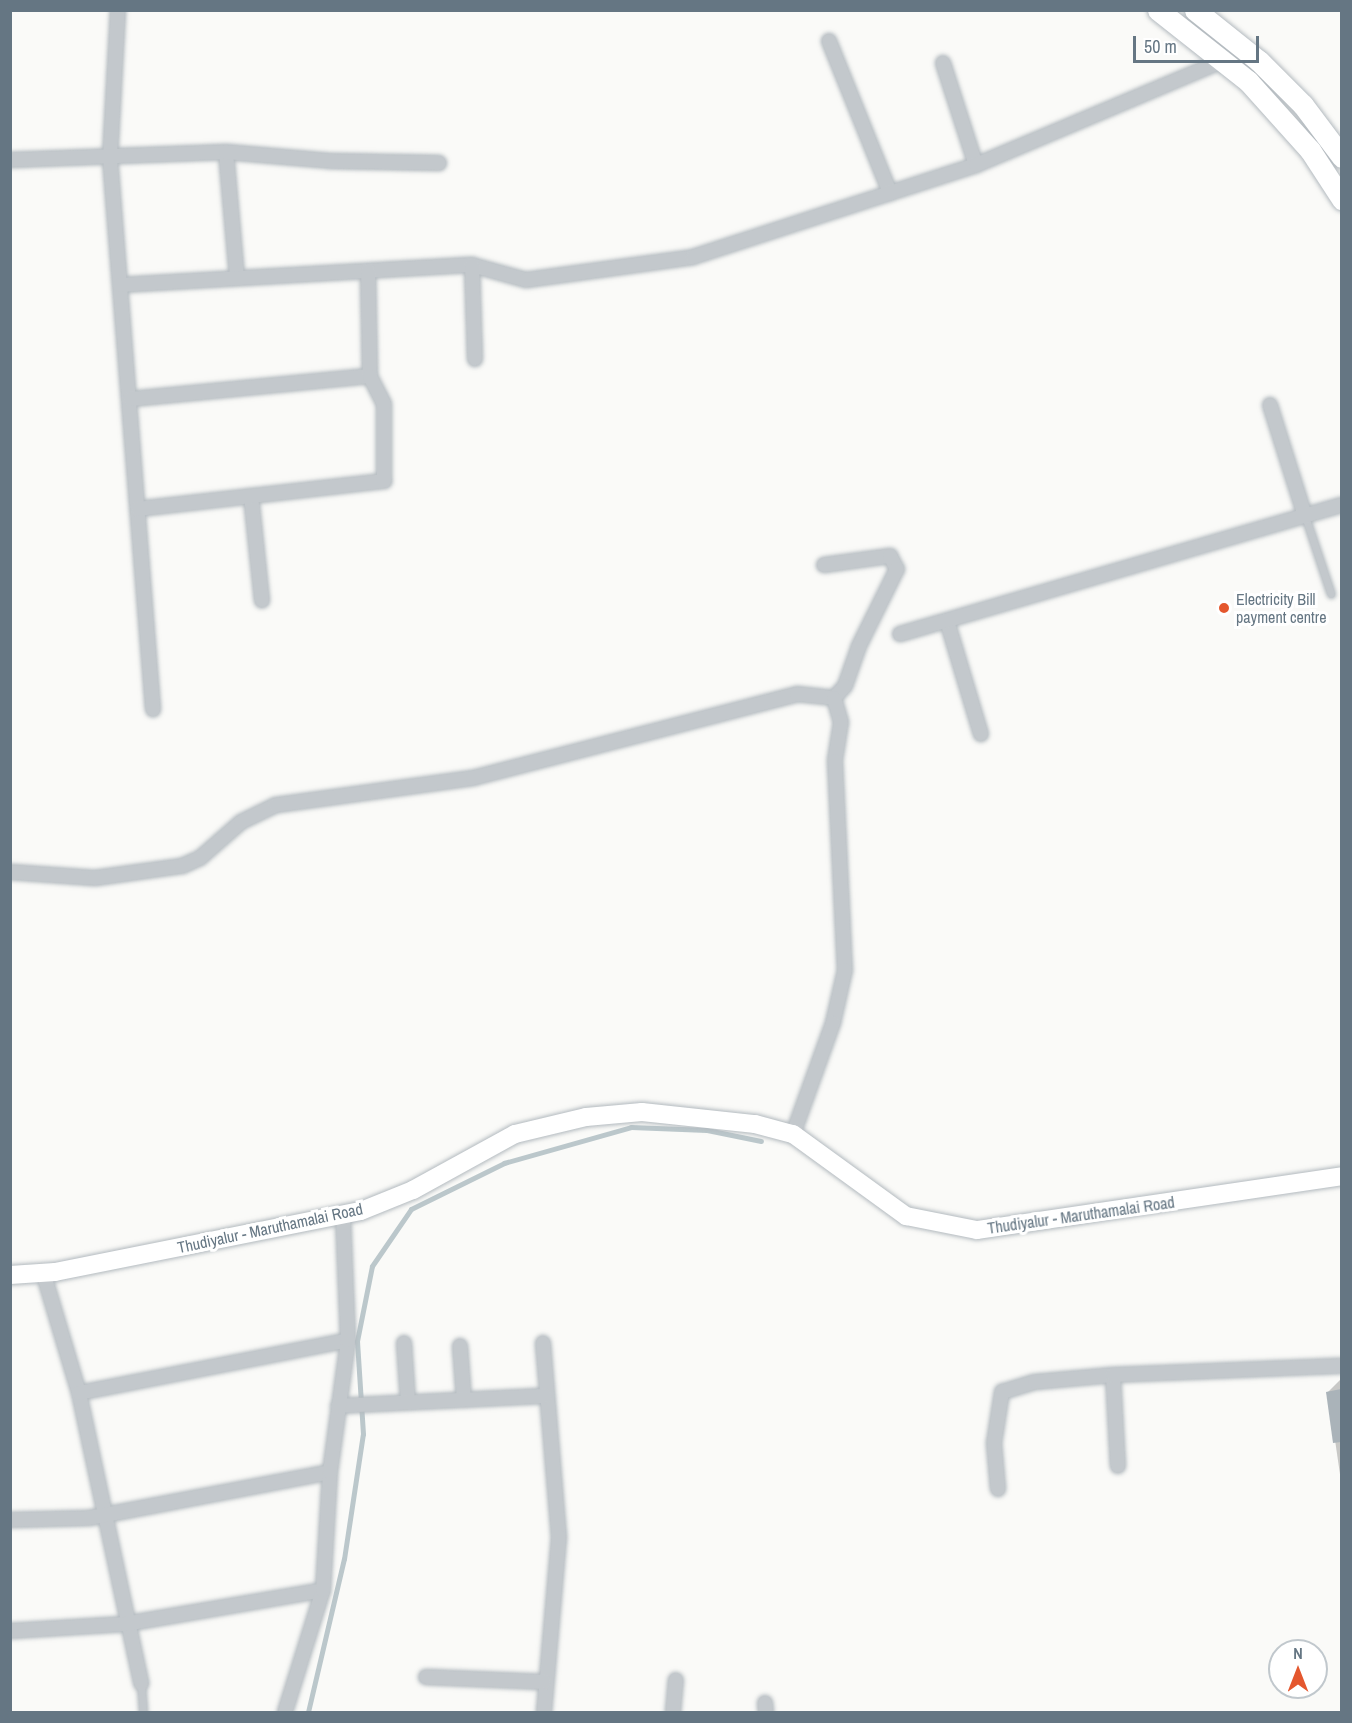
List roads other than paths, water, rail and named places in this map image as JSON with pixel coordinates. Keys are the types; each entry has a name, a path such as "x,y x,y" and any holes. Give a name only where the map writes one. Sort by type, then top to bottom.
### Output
{"highway":[{"path":"1158,10 1248,81 1310,150 1341,199"},
{"path":"1195,10 1259,61 1303,105 1341,157"}],"main road":[{"name":"Thudiyalur - Maruthamalai Road","path":"10,1275 43,1272 343,1215 413,1190 515,1134 586,1118 642,1112 755,1124 793,1134 906,1216 977,1230 1341,1176"}],"street":[{"path":"118,10 110,158 153,709"},
{"path":"829,41 890,193"},
{"path":"120,285 472,265 525,280 693,257 976,165 1222,60"},
{"path":"943,63 976,165"},
{"path":"226,152 237,278"},
{"path":"10,160 226,152 330,161 439,163"},
{"path":"472,265 475,359"},
{"path":"138,509 384,480 384,404 370,376 368,270"},
{"path":"130,399 370,376"},
{"path":"1269,405 1305,516"},
{"path":"251,496 262,600"},
{"path":"900,634 1341,505"},
{"path":"824,565 890,556 897,569 859,646 845,686 834,698"},
{"path":"947,621 981,734"},
{"path":"10,872 95,878 182,866 200,858 241,822 276,805 473,778 797,694 834,698"},
{"path":"793,1134 833,1023 845,970 835,761 841,722 834,698"},
{"path":"285,1713 323,1590 330,1472 348,1340 343,1215"},
{"path":"43,1272 79,1393 125,1624 141,1683"},
{"path":"79,1393 348,1340"},
{"path":"404,1343 408,1402"},
{"path":"543,1343 545,1395 559,1537 543,1713"},
{"path":"460,1346 464,1400"},
{"path":"998,1489 994,1443 1002,1392 1035,1382 1113,1375 1341,1366"},
{"path":"1113,1375 1118,1466"},
{"path":"338,1406 545,1395"},
{"path":"10,1520 89,1518 103,1513 330,1472"},
{"path":"10,1630 125,1624 323,1590"},
{"path":"426,1677 544,1683"},
{"path":"673,1713 676,1680"}],"lane":[{"path":"1305,516 1331,594"},
{"path":"141,1683 143,1713"}],"waterway":[{"path":"308,1712 344,1559 363,1434 357,1341 372,1266 411,1209 504,1163 631,1127 707,1130 761,1141"}],"place":[{"name":"Electricity Bill payment centre","path":"1224,608"}]}
